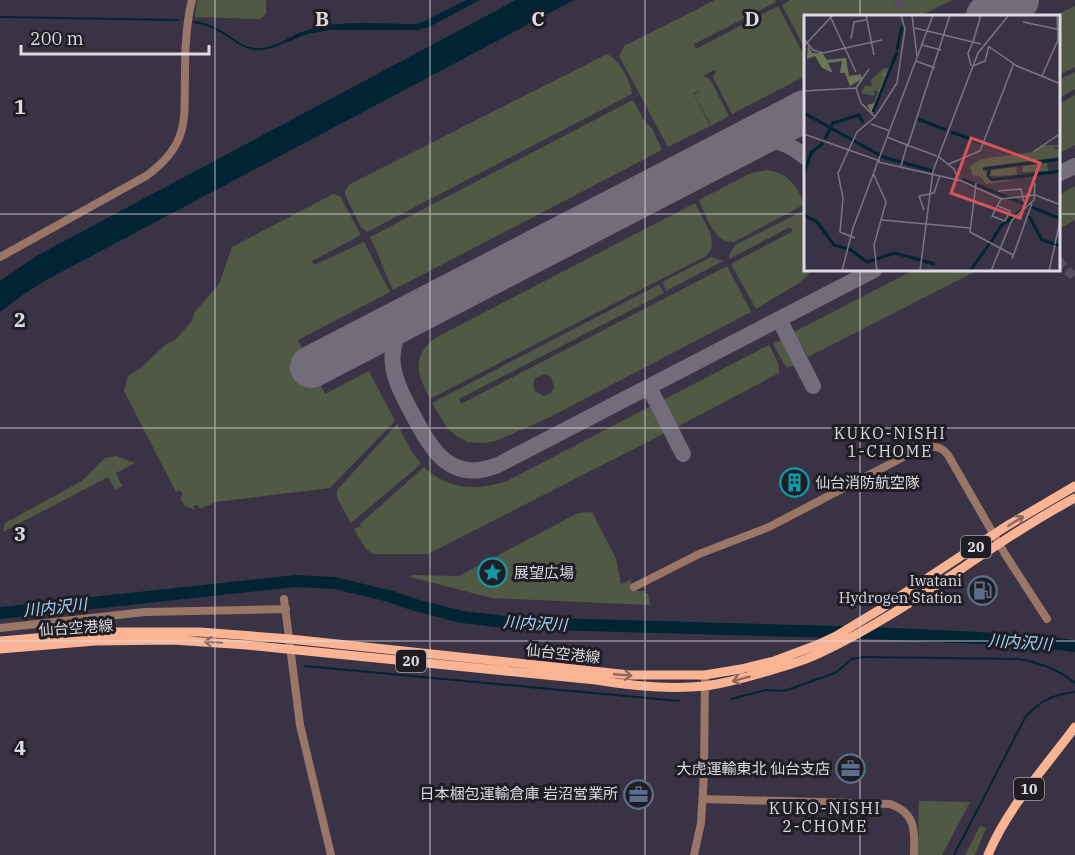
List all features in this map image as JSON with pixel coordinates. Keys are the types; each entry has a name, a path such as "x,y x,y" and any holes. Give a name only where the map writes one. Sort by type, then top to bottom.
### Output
{"main road":[{"name":"仙台空港線","path":"0,641 106,632 200,632 625,685 660,688 704,686 734,681 817,654 893,612 1075,486"},
{"name":"仙台空港線","path":"0,649 95,640 291,644 630,675 705,675 741,669 799,652 836,636 996,539 1075,498"},
{"name":"10","path":"988,855 1018,804 1075,727"}],"street":[{"path":"0,257 146,176 168,157 180,136 183,121 186,42 192,0"},
{"path":"634,587 699,554 769,527 915,451 930,446 940,448 948,455 996,539 1047,619"},
{"path":"284,599 300,725 332,855"},
{"path":"0,628 146,612 286,609"},
{"path":"694,855 703,799 705,675"},
{"path":"703,799 890,804 904,810 910,819 914,828 914,855"}],"green space":[{"path":"197,0 266,0 266,14 260,19 195,17"},
{"path":"715,0 775,0 776,2 694,44 696,49 778,6 804,55 804,77 732,114 713,77 716,71 714,70 703,76 710,79 729,116 711,126 694,94 701,90 693,93 710,126 668,147 619,56 624,46"},
{"path":"790,0 952,0 922,15 804,15 804,47 782,5"},
{"path":"1075,6 1075,67 1060,74 1060,15 1056,15"},
{"path":"607,54 624,71 632,94 367,232 361,227 345,195 350,184"},
{"path":"1075,72 1075,89 1060,97 1060,80"},
{"path":"1075,95 1075,145 1060,152 1060,103"},
{"path":"633,100 645,122 652,128 662,150 393,290 370,237"},
{"path":"767,170 781,174 791,181 804,205 734,242 727,241 716,234 699,200 751,173"},
{"path":"1075,186 1075,220 1060,228 1060,194"},
{"path":"333,194 340,196 361,235 312,261 314,265 364,242 390,292 298,340 325,394 369,371 395,421 330,488 216,502 200,509 197,505 193,506 195,510 185,506 180,498 183,494 180,490 176,492 124,391 128,376 141,368 166,344 175,340 192,321 194,313 219,284 232,247"},
{"path":"695,203 711,234 712,248 706,256 430,399 422,382 419,360 427,345 435,338"},
{"path":"804,210 804,272 811,272 799,283 756,309 731,264 793,231 790,227 729,259 735,245"},
{"path":"711,257 723,261 666,291 664,281"},
{"path":"727,266 751,312 550,417 496,441 468,442 456,436 447,428 432,403 658,285 664,293 459,399 461,404","holes":["545,374 551,377 554,387 551,393 544,396 535,391 533,384 535,378"]},
{"path":"910,272 974,272 808,357 794,332"},
{"path":"781,340 794,366 786,367 773,344"},
{"path":"769,345 777,362 779,373 677,427 663,400"},
{"path":"651,406 665,433 428,554 373,554 366,549 354,529 361,526 360,524 424,467 433,475 453,484 474,487 496,484 507,481"},
{"path":"397,424 421,464 351,523 337,498 337,490"},
{"path":"116,456 135,463 116,473 122,486 115,490 108,477 3,532 5,523 82,481 105,458"},
{"path":"592,512 616,559 621,584 630,580 636,591 648,594 650,605 492,598 410,577 412,575 459,576 578,513"},
{"path":"919,801 970,802 942,855 918,855"},
{"path":"980,826 986,828 975,855 965,855"}],"water":[{"path":"466,0 480,0 419,30 330,30 307,34 288,42 287,39 317,27 350,23 416,24"},
{"path":"516,0 574,0 48,279 0,312 0,281 38,255"}],"waterway":[{"path":"0,17 178,20"},
{"path":"194,22 209,26 248,48 273,47 290,39"},
{"name":"川内沢川","path":"0,613 296,581 334,583 462,617 514,623 872,633 1024,640 1075,646"},
{"path":"731,699 766,690 784,691 835,673 852,659 863,657 1019,659 1049,667 1075,683"},
{"path":"305,666 679,701"},
{"path":"954,855 1026,716 1048,699 1075,692"}],"taxiway":[{"path":"743,143 760,140 776,141 791,147 804,156"},
{"path":"1060,173 1075,166"},
{"path":"409,316 400,329 393,354 393,366 400,390 428,441 445,461 455,467 482,470 498,465 870,272"},
{"path":"779,319 813,386"},
{"path":"649,387 683,454"}],"runway":[{"path":"989,15 1018,0"},
{"path":"311,367 804,112"}],"tunnel":[{"path":"899,0 900,15"},
{"path":"1060,262 1075,278"}],"place":[{"name":"仙台消防航空隊","path":"794,483"},
{"name":"展望広場","path":"493,573"},
{"name":"Iwatani Hydrogen Station","path":"983,590"},
{"name":"大虎運輸東北 仙台支店","path":"851,769"},
{"name":"日本梱包運輸倉庫 岩沼営業所","path":"639,794"}],"district":[{"name":"KUKO-NISHI 1-CHOME","path":"890,442"},
{"name":"KUKO-NISHI 2-CHOME","path":"825,817"}]}
